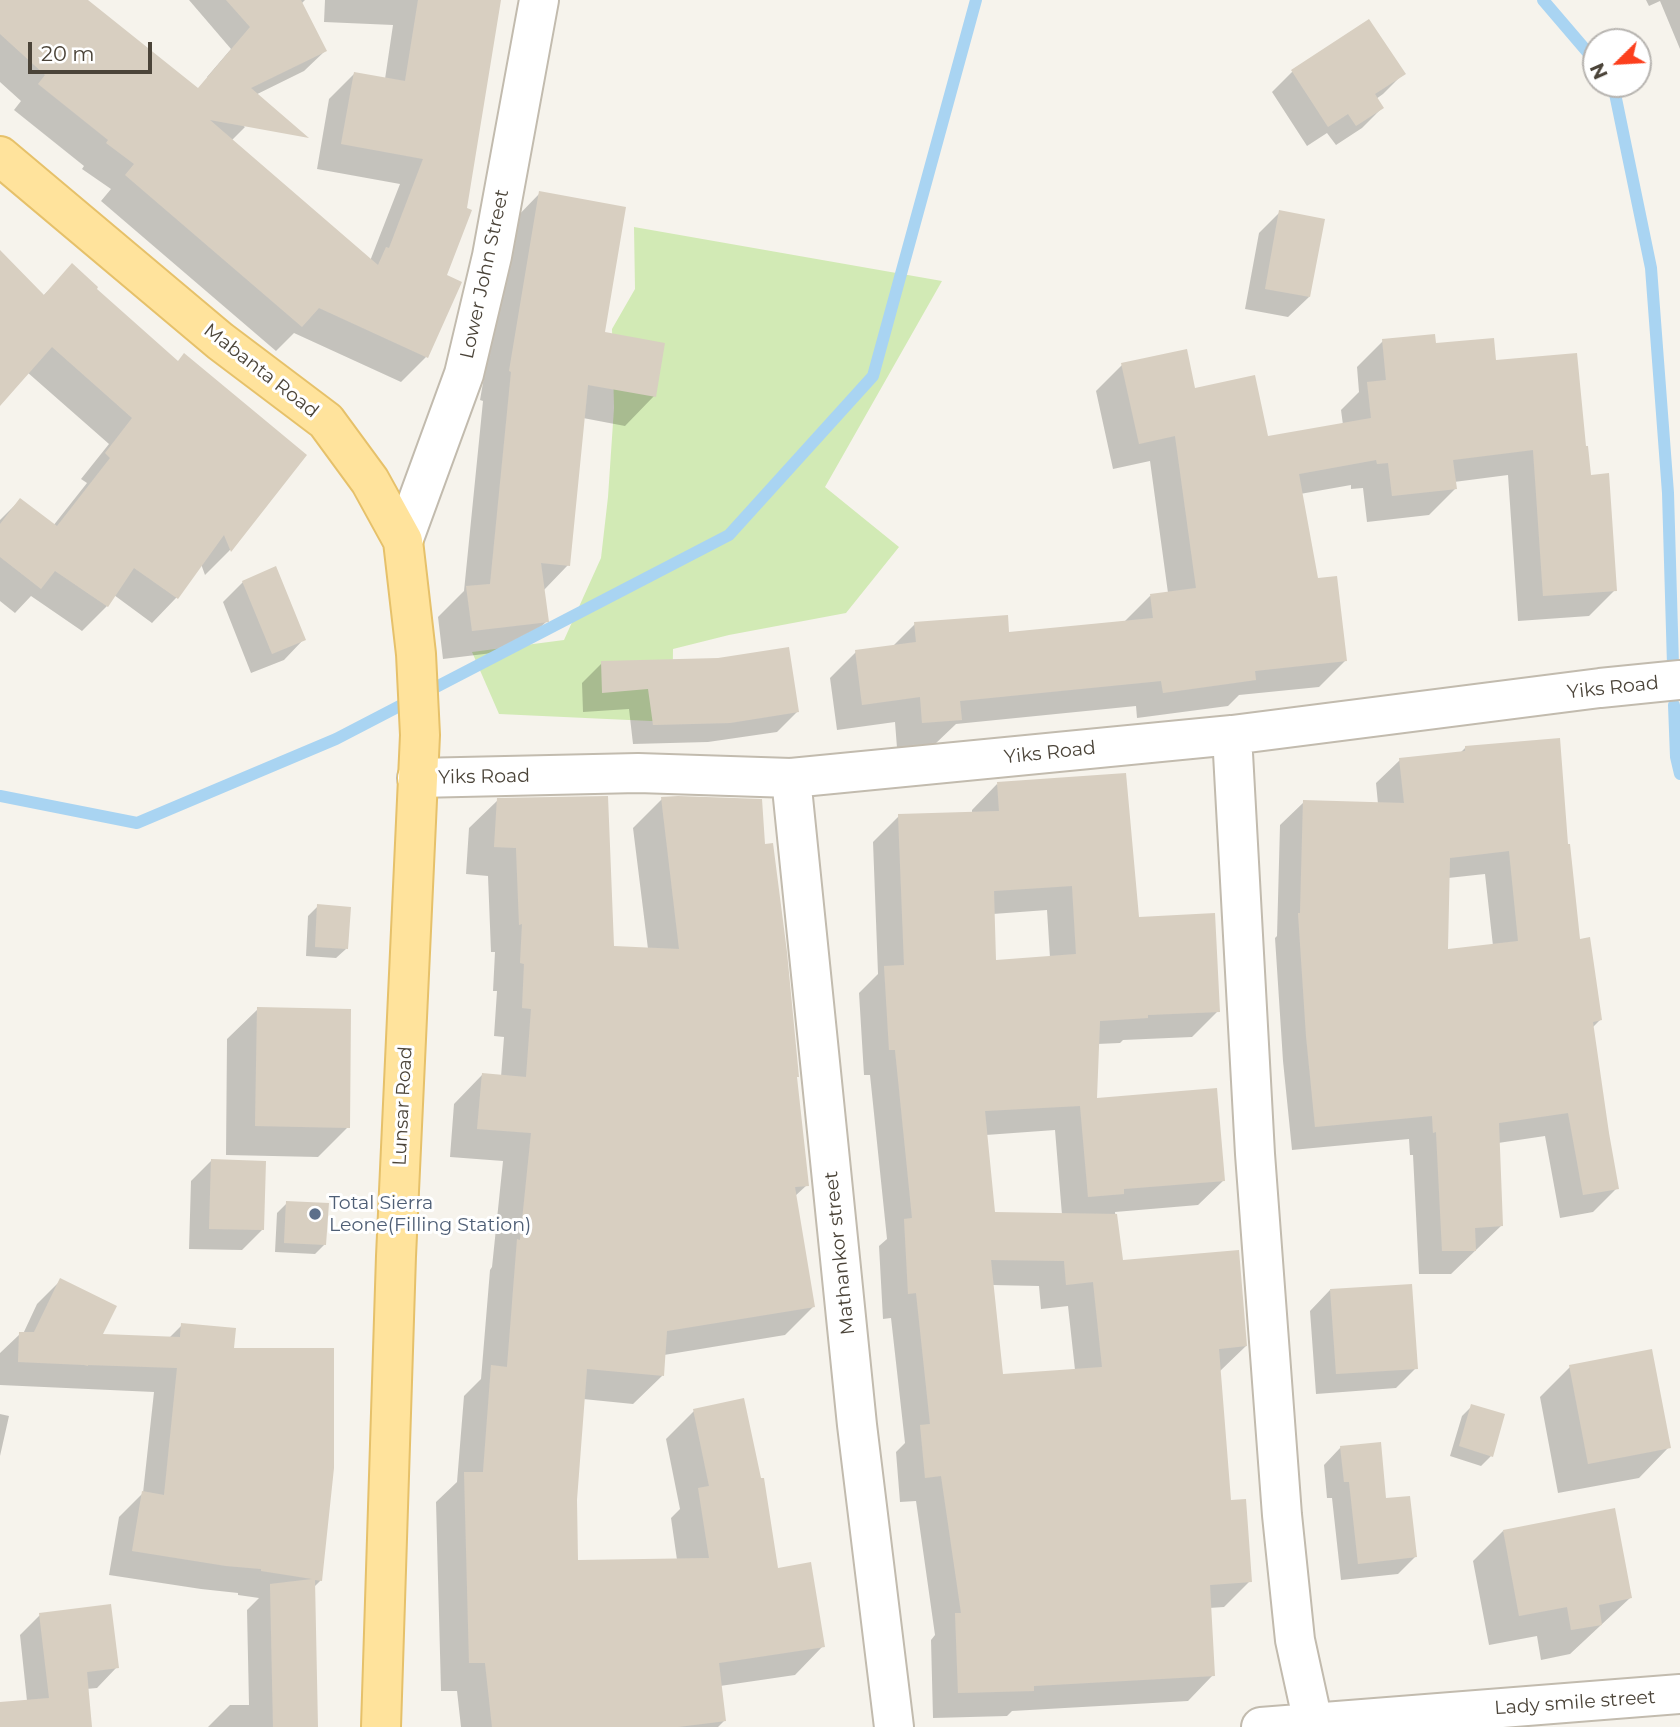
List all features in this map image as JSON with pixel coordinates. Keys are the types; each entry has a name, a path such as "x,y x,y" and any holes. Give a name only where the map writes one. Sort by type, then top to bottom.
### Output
{"main road":[{"name":"Mabanta Road","path":"0,156 220,341 326,421 370,481 403,541 416,654"},
{"name":"Lunsar Road","path":"381,1727 396,1256 420,735 416,654"}],"street":[{"name":"Lower John Street","path":"403,541 464,374 492,256 539,0"},
{"name":"Yiks Road","path":"417,778 638,773 792,778 1232,735 1680,680"},
{"path":"1232,735 1255,1154 1282,1515 1295,1640 1313,1725"},
{"name":"Mathankor street","path":"792,778 857,1425 894,1727"},
{"name":"Lady smile street","path":"1261,1727 1680,1694"}],"green space":[{"path":"634,227 942,281 825,487 899,547 846,613 729,635 673,649 672,722 499,714 472,652 564,640 601,558 614,408 612,329 635,289"}],"building":[{"path":"0,0 88,0 198,88 250,27 226,0 301,0 327,51 251,88 309,138 210,120 378,265 386,247 389,248 423,159 341,144 354,72 405,81 418,0 501,0 467,208 472,210 447,275 462,282 428,358 319,308 302,327 125,175 134,164 38,84 45,75 0,34"},
{"path":"1369,19 1406,74 1375,94 1384,108 1356,126 1348,114 1328,127 1291,70"},
{"path":"539,191 626,207 605,332 665,343 656,397 588,385 570,566 541,563 549,622 472,631 466,586 490,584 509,371"},
{"path":"1279,210 1325,219 1310,297 1265,289"},
{"path":"0,250 44,295 72,263 98,287 97,289 178,361 184,353 307,455 231,552 224,535 178,599 134,568 108,607 55,571 41,589 0,557 0,524 20,498 57,526 110,458 105,453 132,418 52,347 0,406"},
{"path":"1435,334 1436,343 1494,338 1496,360 1577,353 1591,475 1609,473 1617,591 1543,596 1533,450 1453,460 1457,489 1392,496 1388,463 1377,464 1376,460 1299,474 1318,578 1337,576 1347,661 1255,671 1256,680 1163,693 1161,681 960,701 962,720 922,723 920,697 862,705 855,650 916,642 914,622 1008,615 1009,632 1153,618 1150,594 1196,588 1175,436 1139,444 1121,363 1187,349 1195,388 1255,375 1268,436 1371,418 1367,382 1386,380 1382,339"},
{"path":"276,566 306,640 272,654 242,581"},
{"path":"789,647 799,712 730,723 653,725 648,689 602,693 601,661 718,658"},
{"path":"1560,738 1568,844 1580,939 1590,937 1602,1020 1593,1022 1619,1189 1583,1195 1568,1113 1499,1123 1503,1226 1475,1228 1476,1251 1442,1251 1436,1132 1433,1133 1432,1116 1315,1127 1298,913 1303,800 1404,803 1399,758 1465,751 1465,746","holes":["1509,851 1518,941 1448,949 1450,858"]},
{"path":"1126,773 1139,917 1215,913 1220,1012 1148,1015 1148,1018 1100,1021 1097,1098 1217,1088 1225,1181 1124,1189 1124,1194 1088,1197 1080,1106 985,1111 995,1212 1117,1214 1123,1260 1239,1250 1247,1346 1219,1349 1231,1500 1246,1499 1252,1582 1210,1585 1215,1676 1034,1686 1034,1691 958,1693 955,1613 961,1613 941,1476 925,1478 920,1425 930,1424 916,1293 908,1294 904,1219 912,1218 895,1050 889,1050 884,966 904,965 898,814 999,811 997,782","holes":["1072,886 1076,954 996,960 994,891","991,1260 1064,1261 1066,1285 1093,1282 1102,1367 1003,1374"]},
{"path":"608,796 614,946 679,949 661,797 762,799 765,844 773,843 787,952 809,1186 795,1187 815,1307 667,1331 664,1376 587,1369 577,1500 578,1560 709,1558 698,1488 709,1486 693,1409 744,1398 761,1478 764,1478 778,1568 811,1562 825,1647 719,1663 726,1721 678,1727 492,1727 485,1663 469,1663 464,1472 483,1472 491,1365 507,1367 517,1239 520,1240 531,1133 477,1129 482,1073 526,1077 531,1009 522,1008 524,964 520,963 522,924 519,925 516,848 494,847 497,798"},
{"path":"317,904 351,907 348,949 315,947"},
{"path":"257,1007 351,1009 350,1128 255,1126"},
{"path":"211,1159 266,1161 264,1230 209,1229"},
{"path":"286,1201 329,1203 326,1245 284,1243"},
{"path":"60,1278 117,1306 103,1334 180,1337 181,1323 236,1328 234,1348 334,1348 334,1468 322,1581 315,1580 318,1727 273,1727 270,1584 312,1579 132,1551 142,1491 164,1495 177,1368 18,1362 19,1332 34,1332"},
{"path":"1412,1284 1418,1369 1336,1374 1330,1289"},
{"path":"1652,1349 1671,1448 1588,1464 1569,1365"},
{"path":"1471,1404 1505,1414 1493,1457 1459,1446"},
{"path":"1381,1442 1386,1498 1410,1496 1417,1557 1358,1564 1349,1482 1344,1482 1340,1446"},
{"path":"1615,1508 1632,1598 1599,1605 1602,1625 1571,1630 1567,1607 1519,1616 1503,1530"},
{"path":"111,1604 119,1668 87,1672 92,1727 0,1727 0,1702 49,1698 39,1613"}],"waterway":[{"path":"0,796 137,823 336,739 729,535 873,376 976,0"},
{"path":"1543,0 1582,46"},
{"path":"1616,98 1651,268 1668,493 1673,665"},
{"path":"1674,705 1676,757 1680,774"}],"place":[{"name":"Total Sierra Leone(Filling Station)","path":"315,1214"}]}
